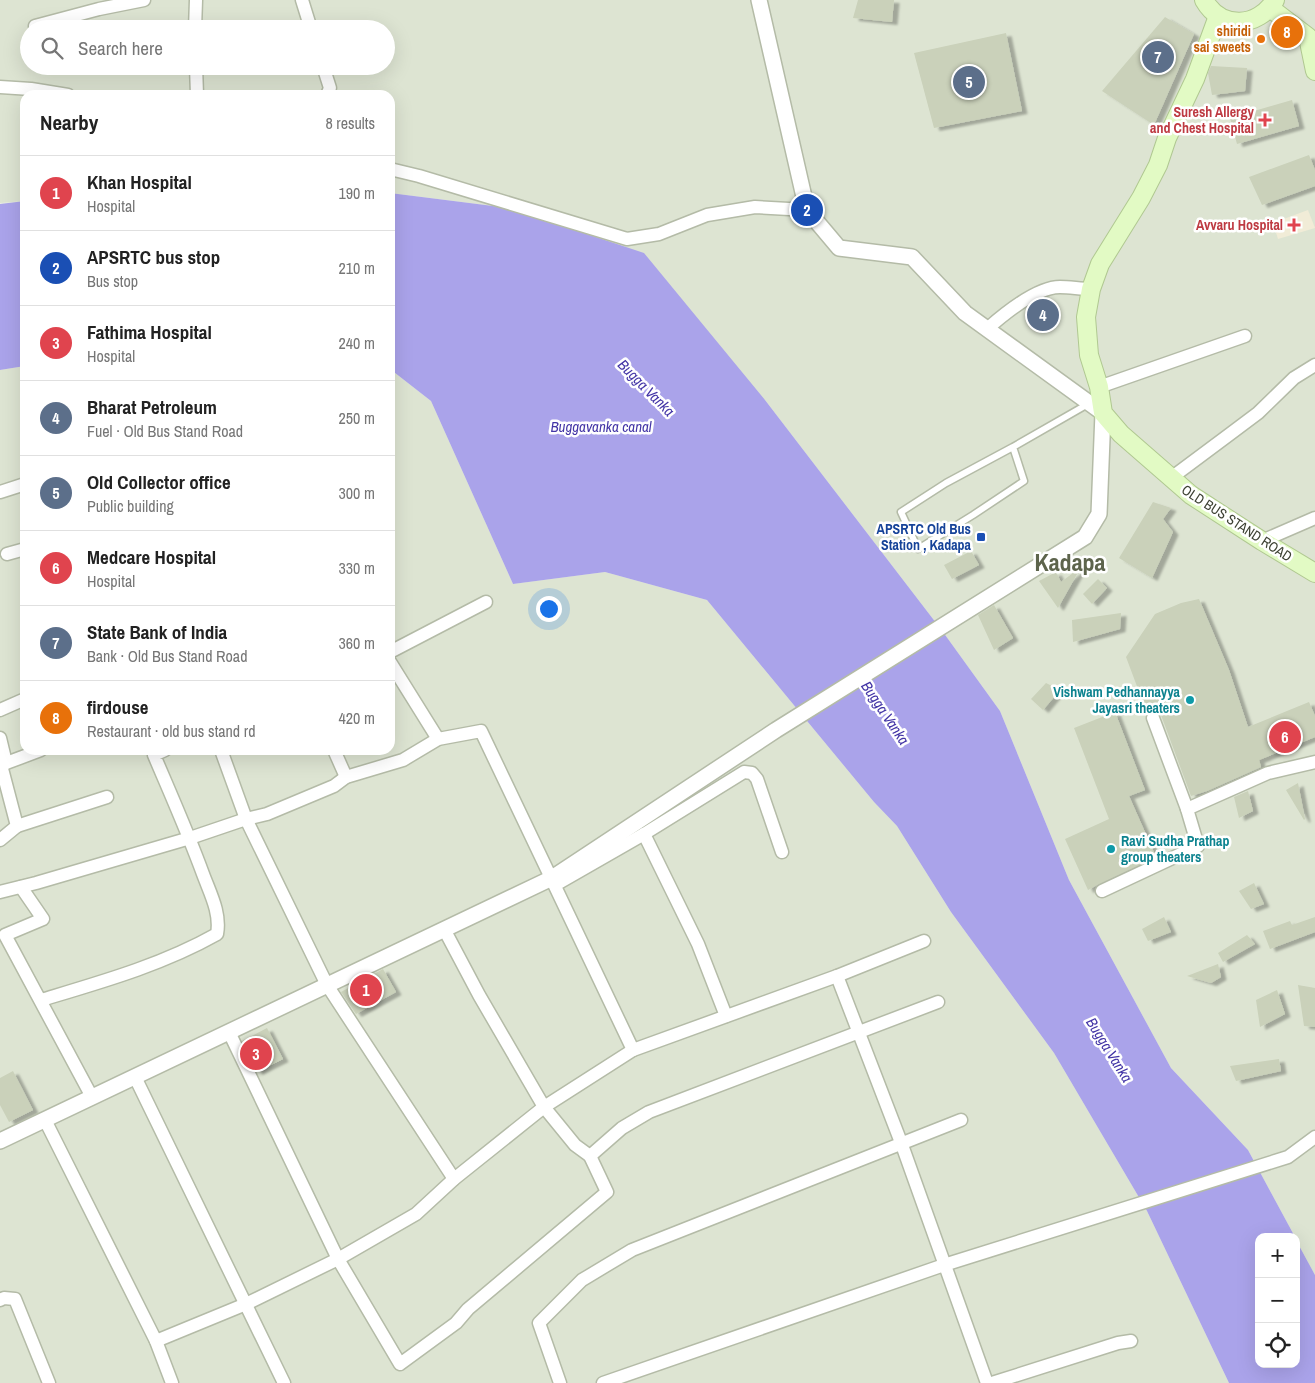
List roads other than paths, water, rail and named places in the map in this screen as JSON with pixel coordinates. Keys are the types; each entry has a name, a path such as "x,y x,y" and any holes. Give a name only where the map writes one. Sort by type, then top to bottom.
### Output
{"main road":[{"path":"1204,0 1208,7 1218,16 1228,21 1240,22 1261,16 1272,4 1311,35 1315,71"},
{"path":"1096,408 1099,387 1089,355 1086,317 1091,290 1100,264 1141,198 1158,165 1167,138 1195,80 1218,16"},
{"name":"OLD BUS STAND ROAD","path":"1096,408 1121,434 1190,495 1315,573"}],"street":[{"path":"58,20 144,0"},
{"path":"195,20 196,0"},
{"path":"302,0 308,20"},
{"path":"553,882 776,730 1085,537 1099,514 1096,408 966,313 912,257 839,248 807,210 759,0"},
{"path":"196,75 197,90"},
{"path":"326,75 330,88 329,90"},
{"path":"0,87 37,90"},
{"path":"395,170 627,239 659,234 707,215 755,207 807,210"},
{"path":"987,329 1011,309 1040,293 1058,286 1091,290"},
{"path":"1099,387 1245,336"},
{"path":"1171,478 1258,413 1294,378 1315,365"},
{"path":"0,492 20,486"},
{"path":"1262,541 1315,518"},
{"path":"7,554 20,550"},
{"path":"395,649 486,602"},
{"path":"395,670 438,739"},
{"path":"0,710 20,701"},
{"path":"1102,891 1198,846 1153,718"},
{"path":"0,892 267,814 334,786 346,777 403,760 438,739 481,731 633,1050"},
{"path":"0,738 6,763"},
{"path":"17,826 1,765 28,755"},
{"path":"41,1000 119,977 191,949 217,934 216,908 190,838 154,755"},
{"path":"223,755 246,819 327,985 454,1179"},
{"path":"336,755 346,777"},
{"path":"1186,809 1268,773 1315,762"},
{"path":"0,1141 444,929 553,882 644,834 744,772 752,773 757,779 782,852"},
{"path":"0,840 17,826 107,797"},
{"path":"644,834 698,944 726,1016"},
{"path":"21,887 43,919 5,935 92,1097"},
{"path":"230,1032 338,1259 400,1364 456,1323 468,1309 607,1192 590,1156 575,1145 544,1107 479,995 444,929"},
{"path":"156,1341 246,1304 338,1259 416,1214 454,1179 544,1107 633,1050 838,976 924,942"},
{"path":"838,976 902,1145 987,1383"},
{"path":"590,1156 622,1128 649,1112 938,1002"},
{"path":"135,1077 284,1383"},
{"path":"45,1120 156,1341 172,1383"},
{"path":"560,1383 539,1322 582,1280 632,1250 902,1145 961,1120"},
{"path":"603,1383 944,1265 1288,1156 1315,1137"},
{"path":"1,1296 15,1300 49,1383"},
{"path":"992,1383 1131,1340"}],"lane":[{"path":"1013,448 1024,481 918,549 901,512 946,483 1013,448 1096,408"}],"water":[{"name":"Buggavanka canal","path":"395,194 509,208 644,253 765,400 943,632 1000,711 1069,880 1171,1068 1248,1150 1293,1233 1255,1233 1255,1368 1300,1368 1300,1247 1315,1275 1315,1383 1229,1383 1147,1211 1054,1053 951,912 897,826 874,802 707,600 605,572 513,584 431,401 395,373"},
{"path":"20,202 20,367 0,370 0,204"}],"place":[{"name":"firdouse","path":"1287,32"},
{"name":"shiridi sai sweets","path":"1261,39"},
{"name":"State Bank of India","path":"1158,57"},
{"name":"Old Collector office","path":"969,82"},
{"name":"Suresh Allergy and Chest Hospital","path":"1265,120"},
{"name":"APSRTC bus stop","path":"807,210"},
{"name":"Avvaru Hospital","path":"1294,225"},
{"name":"Bharat Petroleum","path":"1043,315"},
{"name":"APSRTC Old Bus Station , Kadapa","path":"981,537"},
{"name":"Vishwam Pedhannayya Jayasri theaters","path":"1190,700"},
{"name":"Medcare Hospital","path":"1285,737"},
{"name":"Ravi Sudha Prathap group theaters","path":"1111,849"},
{"name":"Khan Hospital","path":"366,990"},
{"name":"Fathima Hospital","path":"256,1054"}],"district":[{"name":"Kadapa","path":"1070,563"}],"water label":[{"name":"Bugga Vanka","path":"646,388"},
{"name":"Bugga Vanka","path":"885,713"},
{"name":"Bugga Vanka","path":"1109,1050"}]}
